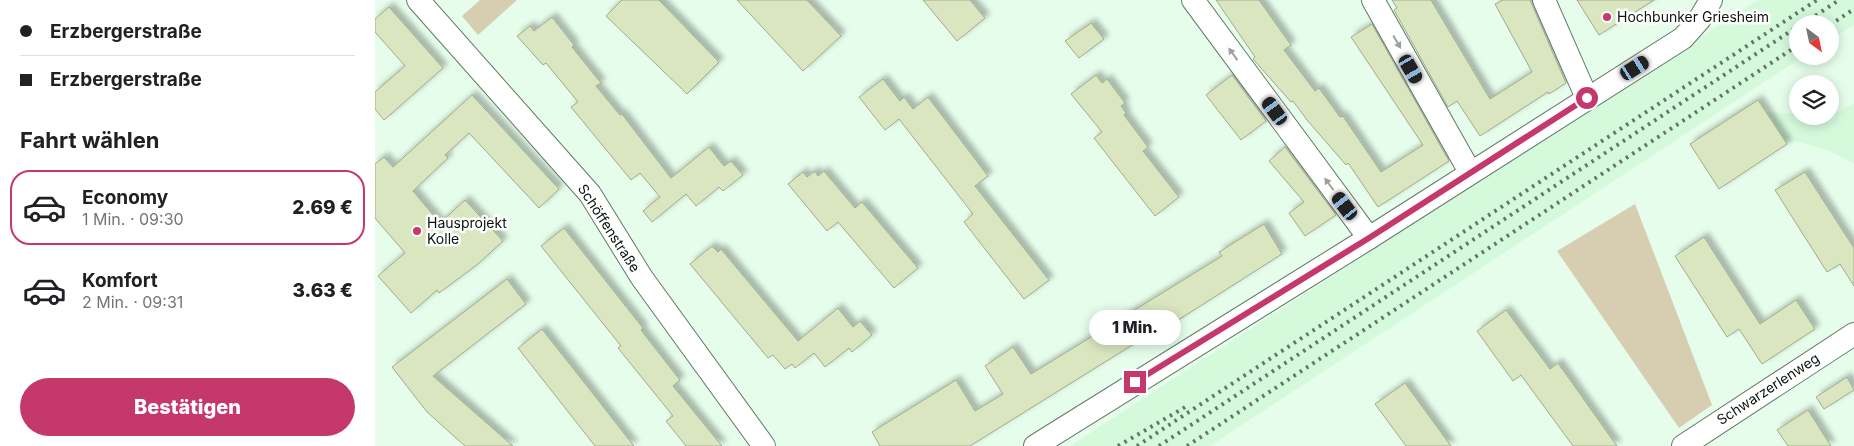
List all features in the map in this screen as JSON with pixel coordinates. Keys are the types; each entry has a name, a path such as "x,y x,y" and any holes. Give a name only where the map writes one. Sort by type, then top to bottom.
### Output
{"street":[{"name":"Schöffenstraße","path":"418,0 589,194 642,278 764,446"},
{"path":"1193,0 1369,238"},
{"path":"1373,0 1470,172"},
{"path":"1544,0 1587,98"},
{"path":"1035,446 1369,238 1683,38 1699,20 1711,0"},
{"name":"Schwarzerlenweg","path":"1683,446 1854,334"}],"shaded area":[{"path":"480,0 517,0 478,35 462,16"},
{"path":"1758,0 1854,0 1854,25 1839,34 1839,15 1789,15 1790,65 1210,446 1070,446"},
{"path":"1758,100 1766,112 1789,113 1789,125 1839,125 1839,111 1854,103 1854,164 1830,151 1796,141 1787,144 1719,189 1690,144"},
{"path":"1635,204 1712,405 1679,428 1557,251"}],"building":[{"path":"622,0 659,0 719,62 687,94 606,16"},
{"path":"737,0 807,0 841,36 803,71"},
{"path":"923,0 970,0 985,18 957,41"},
{"path":"1216,0 1259,0 1291,45 1284,50 1315,91 1319,88 1340,117 1343,116 1381,172 1423,145 1351,37 1372,24 1449,161 1378,207 1348,163 1346,165 1293,101 1291,102 1253,59 1255,57"},
{"path":"1392,0 1431,0 1490,99 1532,72 1495,4 1503,0 1530,0 1566,83 1549,94 1548,92 1480,136 1457,101 1448,107 1394,10 1397,8"},
{"name":"Hochbunker Griesheim","path":"1577,0 1654,0 1599,35"},
{"path":"389,7 443,68 384,120 375,109 375,92 405,66 375,32 375,19"},
{"path":"552,17 574,45 572,47 601,83 596,86 620,115 622,114 671,178 709,147 724,166 731,161 743,175 723,191 719,187 696,206 686,194 652,222 643,211 660,197 640,173 631,180 571,107 578,102 546,63 543,65 517,36 530,26 534,31"},
{"path":"1091,23 1104,39 1079,58 1065,41"},
{"path":"1096,75 1102,83 1107,79 1125,103 1121,106 1126,113 1124,115 1148,147 1143,151 1179,197 1155,216 1094,138 1102,132 1071,94"},
{"path":"1232,75 1266,121 1241,140 1206,95"},
{"path":"883,79 900,101 904,97 913,109 928,97 988,176 975,186 1049,280 1024,299 964,222 973,214 899,119 885,130 859,97"},
{"path":"472,95 559,189 539,208 469,133 445,155 448,158 413,191 440,223 465,200 503,241 478,264 439,293 437,290 411,313 378,276 405,253 375,218 375,164 384,157 393,167"},
{"path":"1758,100 1787,144 1719,189 1690,144"},
{"path":"1285,147 1336,215 1305,236 1289,213 1304,202 1269,161"},
{"path":"815,171 818,176 824,171 855,208 862,202 918,268 894,288 838,222 827,231 788,184 803,172 807,177"},
{"path":"1805,172 1854,248 1854,286 1840,264 1827,272 1775,190"},
{"path":"1264,224 1282,254 1139,345 1137,342 970,446 880,446 872,432 956,380 975,411 1003,394 985,366 1013,347 1031,374 1222,256 1219,252"},
{"path":"564,228 643,328 641,330 680,380 673,386 722,446 686,446 666,421 673,416 618,348 621,346 541,246"},
{"path":"1704,237 1760,324 1796,300 1815,329 1762,364 1739,329 1727,337 1675,256"},
{"path":"712,246 718,252 721,249 798,341 838,308 853,327 860,321 872,335 852,352 849,348 825,367 814,353 795,368 792,364 785,369 773,355 768,358 690,264"},
{"path":"507,279 526,304 433,376 513,446 465,446 427,412 392,367"},
{"path":"1506,310 1550,369 1558,363 1617,446 1573,446 1521,375 1513,381 1477,331"},
{"path":"542,329 634,446 595,446 518,348"},
{"path":"1847,377 1854,390 1824,409 1816,397"},
{"path":"1405,383 1451,446 1406,446 1375,404"},
{"path":"1808,410 1831,446 1788,446 1777,430"}],"railway":[{"path":"1137,446 1817,0"},
{"path":"1816,15 1839,0"},
{"path":"1839,19 1854,9"},
{"path":"1159,446 1789,32"},
{"path":"1187,446 1789,51"},
{"path":"1118,446 1187,406"}],"place":[{"name":"Hochbunker Griesheim","path":"1607,17"},
{"name":"Hausprojekt Kolle","path":"417,231"}],"route":[{"path":"1135,382 1369,238 1587,98"}]}
